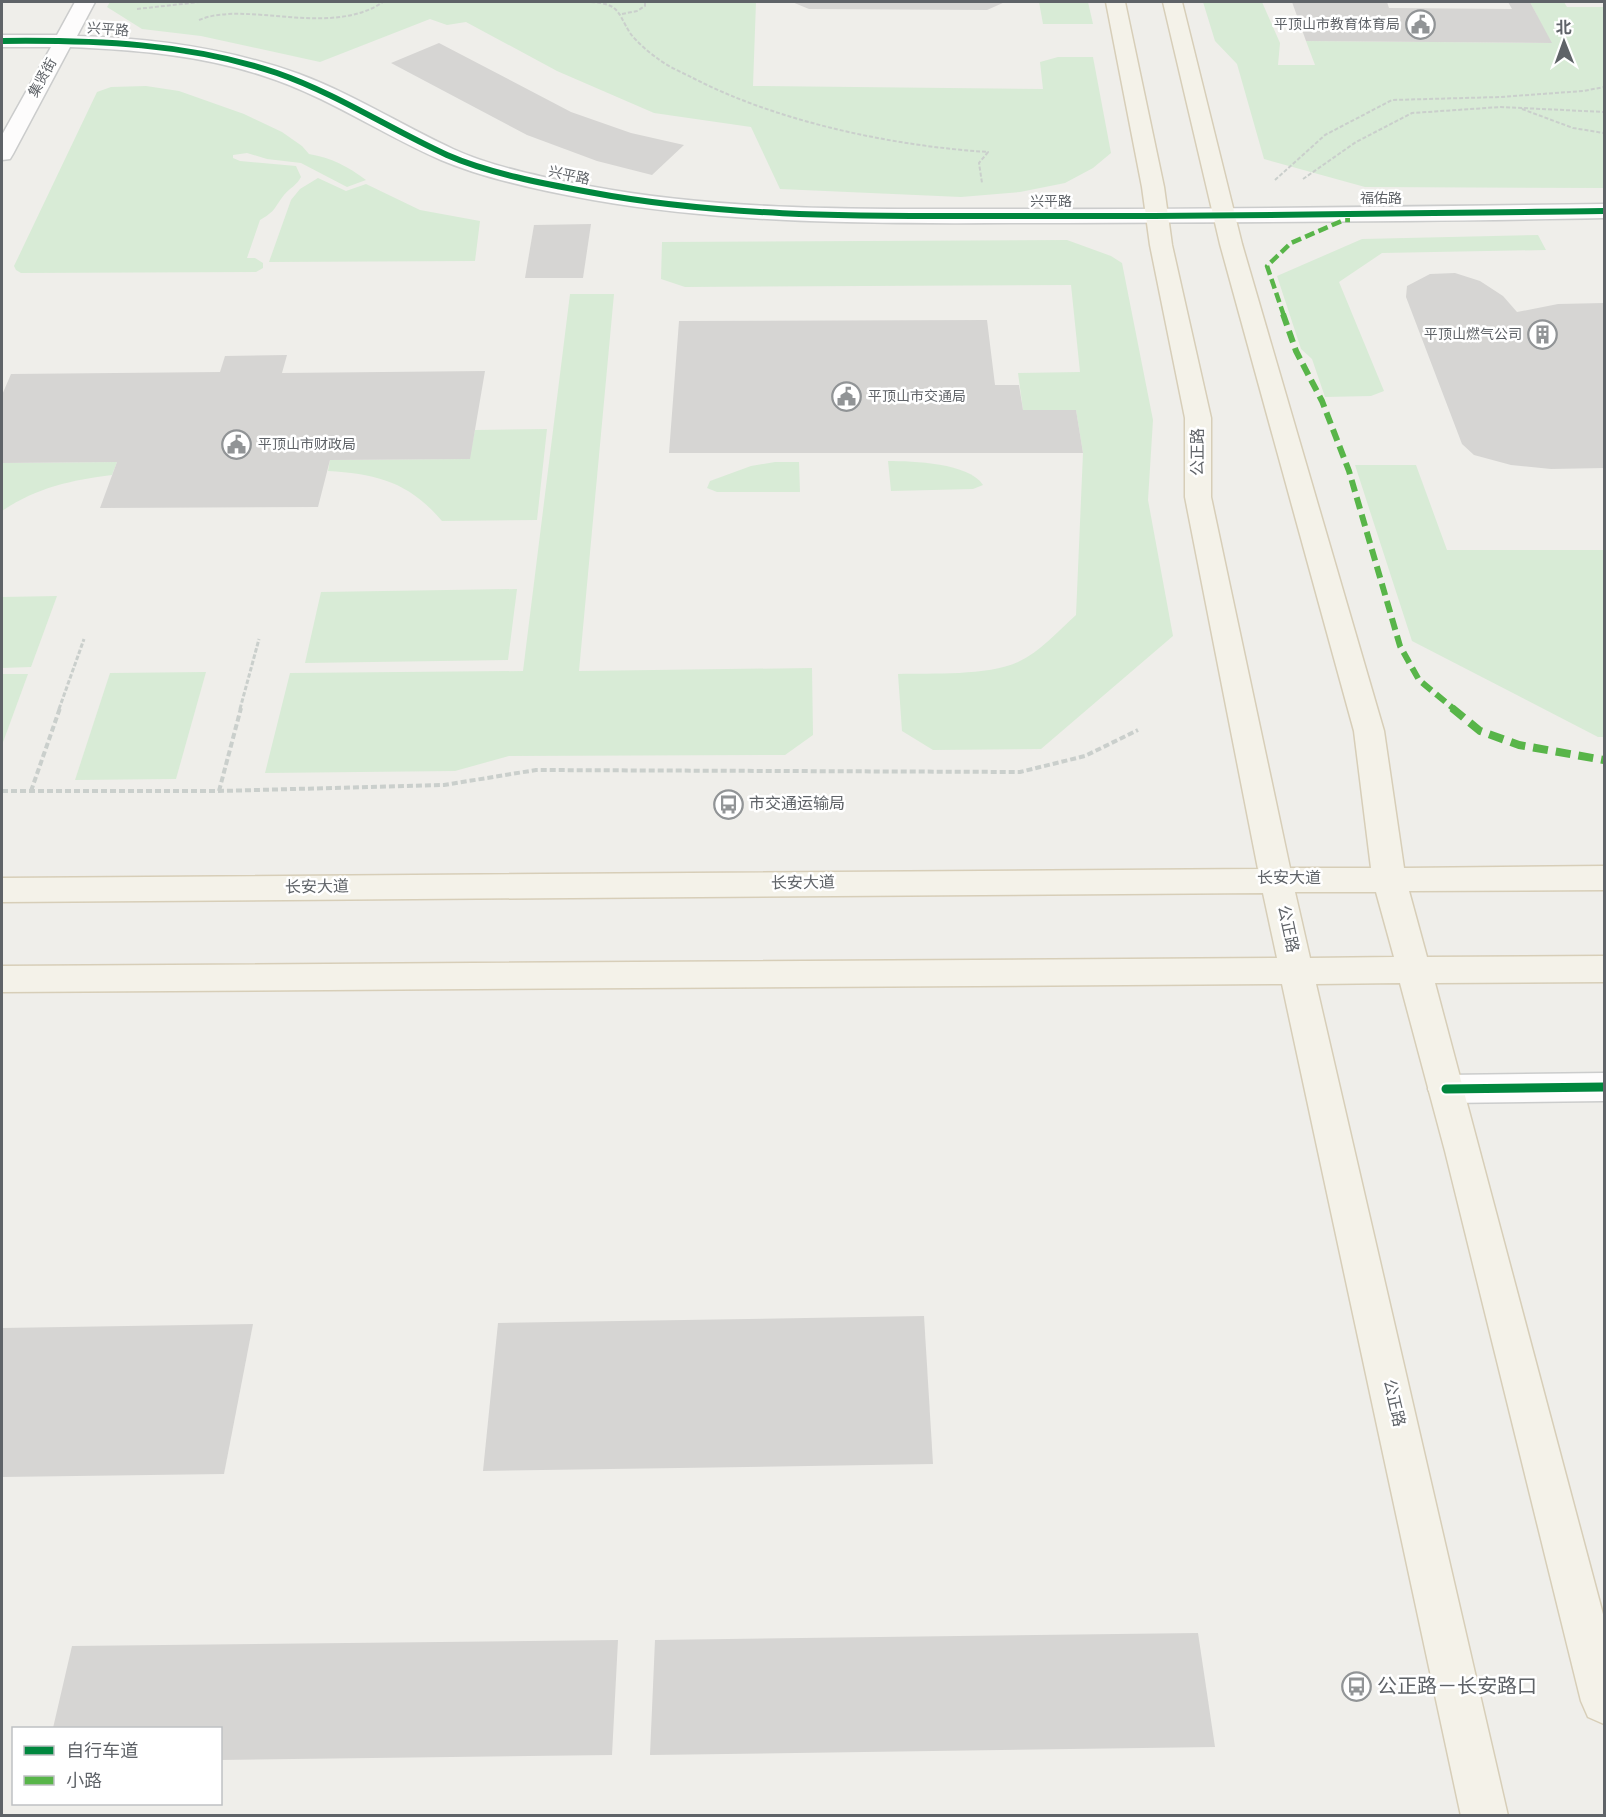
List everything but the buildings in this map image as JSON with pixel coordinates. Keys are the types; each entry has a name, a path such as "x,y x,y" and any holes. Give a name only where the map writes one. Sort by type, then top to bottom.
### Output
{"main road":[{"name":"公正路","path":"1115,2 1161,245 1198,418 1198,497 1276,879 1485,1815"},
{"path":"1172,2 1224,214 1369,731 1389,878 1605,1701"},
{"name":"长安大道","path":"2,890 1605,878"},
{"path":"2,979 1605,969"}],"street":[{"name":"集贤街","path":"2,154 82,7"},
{"name":"兴平路","path":"2,41 64,40 158,47 230,60 303,83 450,156 537,183 587,194 647,203 817,216 1157,215"},
{"name":"福佑路","path":"1157,215 1605,211"},
{"path":"1446,1089 1605,1087"}],"path":[{"path":"82,7 151,8 182,2 200,2"},
{"path":"302,13 336,15 369,11 383,2"},
{"path":"591,2 606,2 622,14 631,34 656,58 694,79 737,98 828,128 956,150 988,152 979,163 990,216"},
{"path":"622,14 637,11 645,6 645,2"},
{"path":"158,47 209,13 263,10"},
{"path":"1269,185 1325,135 1392,100 1500,98 1605,87"},
{"path":"1521,108 1573,128 1605,133"},
{"path":"1301,180 1356,142 1412,113 1459,109 1521,108 1605,112"},
{"path":"31,791 84,639"},
{"path":"219,791 259,639"},
{"path":"2,791 219,791 444,785 536,770 1020,772 1085,756 1138,730"}],"green space":[{"path":"110,2 756,2 753,86 1043,89 1040,62 1058,57 1093,57 1111,153 1093,168 1065,183 1020,192 961,197 780,189 751,127 654,113 557,71 466,22 447,25 430,19 320,62 201,36 142,29 107,7"},
{"path":"1039,2 1088,2 1093,24 1043,24"},
{"path":"1203,2 1262,2 1280,43 1278,65 1315,65 1306,41 1551,43 1530,2 1564,2 1567,7 1604,7 1604,188 1365,187 1264,159 1237,64 1215,41"},
{"path":"146,86 179,91 244,114 282,132 309,154 339,163 366,180 347,187 301,163 267,159 247,153 233,155 233,158 240,161 296,166 301,177 272,211 260,220 247,258 255,258 263,263 263,268 256,272 21,273 16,270 14,266 97,92 111,87"},
{"path":"318,178 346,191 366,184 420,210 480,221 475,261 269,262 291,200 300,189"},
{"path":"1538,235 1546,250 1382,253 1339,282 1384,391 1371,396 1325,397 1312,359 1301,349 1277,276 1362,239"},
{"path":"1067,240 1111,256 1122,263 1153,420 1148,500 1173,636 1041,749 933,750 902,731 898,674 975,672 1018,662 1034,653 1076,615 1083,453 1076,410 1023,410 1018,373 1080,372 1071,285 685,287 661,279 662,242"},
{"path":"570,294 614,294 579,671 812,668 813,735 785,755 509,756 455,771 265,773 290,673 523,671"},
{"path":"547,429 537,520 442,521 417,497 391,482 346,472 328,471 330,460 469,459 475,430"},
{"path":"888,461 925,463 953,468 966,472 983,485 973,489 891,491"},
{"path":"117,462 112,475 54,486 28,496 2,511 2,463"},
{"path":"775,462 799,462 800,492 717,492 707,488 710,481 751,466"},
{"path":"1355,465 1416,465 1447,550 1604,550 1604,737 1598,737 1412,641"},
{"path":"517,589 508,660 305,663 321,592"},
{"path":"57,596 31,667 2,668 2,597"},
{"path":"206,672 176,779 75,780 110,673"},
{"path":"2,674 28,674 2,745"}],"marked path":[{"path":"1350,220 1344,220 1291,243 1267,266 1296,351 1322,401 1349,471 1400,646 1419,680 1480,731 1519,745 1604,760"}],"cycle path":[{"path":"2,41 70,41 139,45 207,54 240,62 318,89 450,156 520,177 590,193 661,203 732,210 876,215 1167,216 1604,211"},
{"path":"1446,1089 1604,1087"}],"place":[{"name":"平顶山市教育体育局","path":"1421,25"},
{"name":"平顶山燃气公司","path":"1543,335"},
{"name":"平顶山市交通局","path":"847,397"},
{"name":"平顶山市财政局","path":"237,445"},
{"name":"市交通运输局","path":"728,804"},
{"name":"公正路－长安路口","path":"1356,1687"}]}
